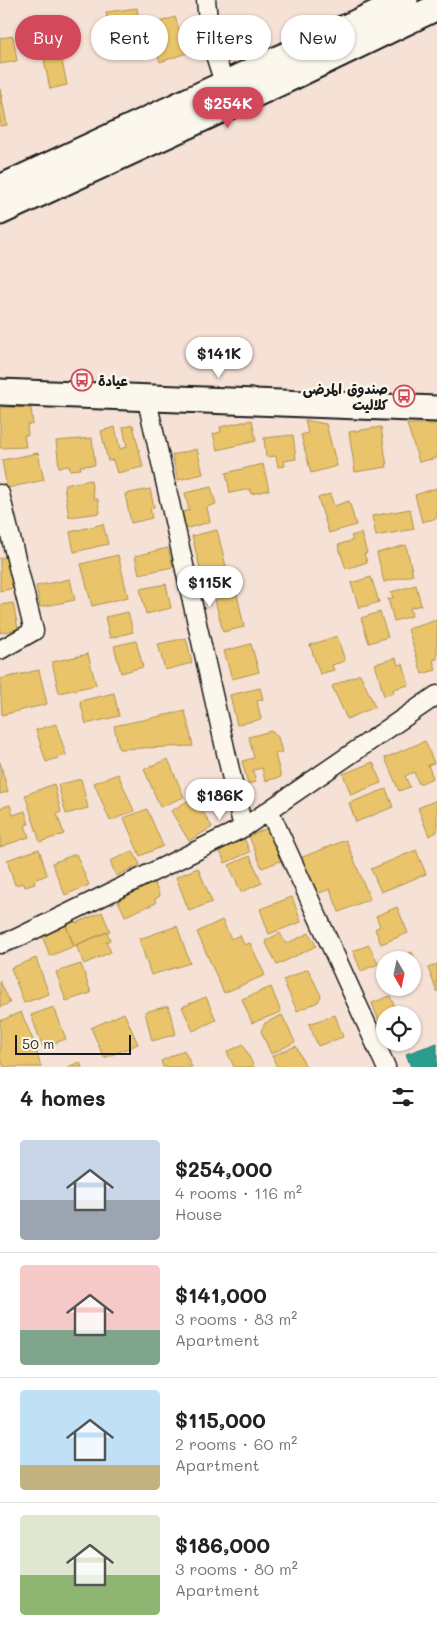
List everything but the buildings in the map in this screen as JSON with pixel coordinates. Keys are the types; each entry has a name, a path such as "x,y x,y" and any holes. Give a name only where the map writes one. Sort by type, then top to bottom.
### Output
{"street":[{"path":"206,0 210,39 224,84"},
{"path":"0,188 405,0"},
{"path":"0,212 290,78 437,7"},
{"path":"0,392 146,396 437,409"},
{"path":"146,396 243,828"},
{"path":"0,494 34,630 0,650"},
{"path":"0,944 15,939 243,828 437,695"},
{"path":"269,810 386,1067"}],"place":[{"name":"عيادة","path":"82,380"},
{"name":"صندوق المرضى كلاليت","path":"404,396"}]}
